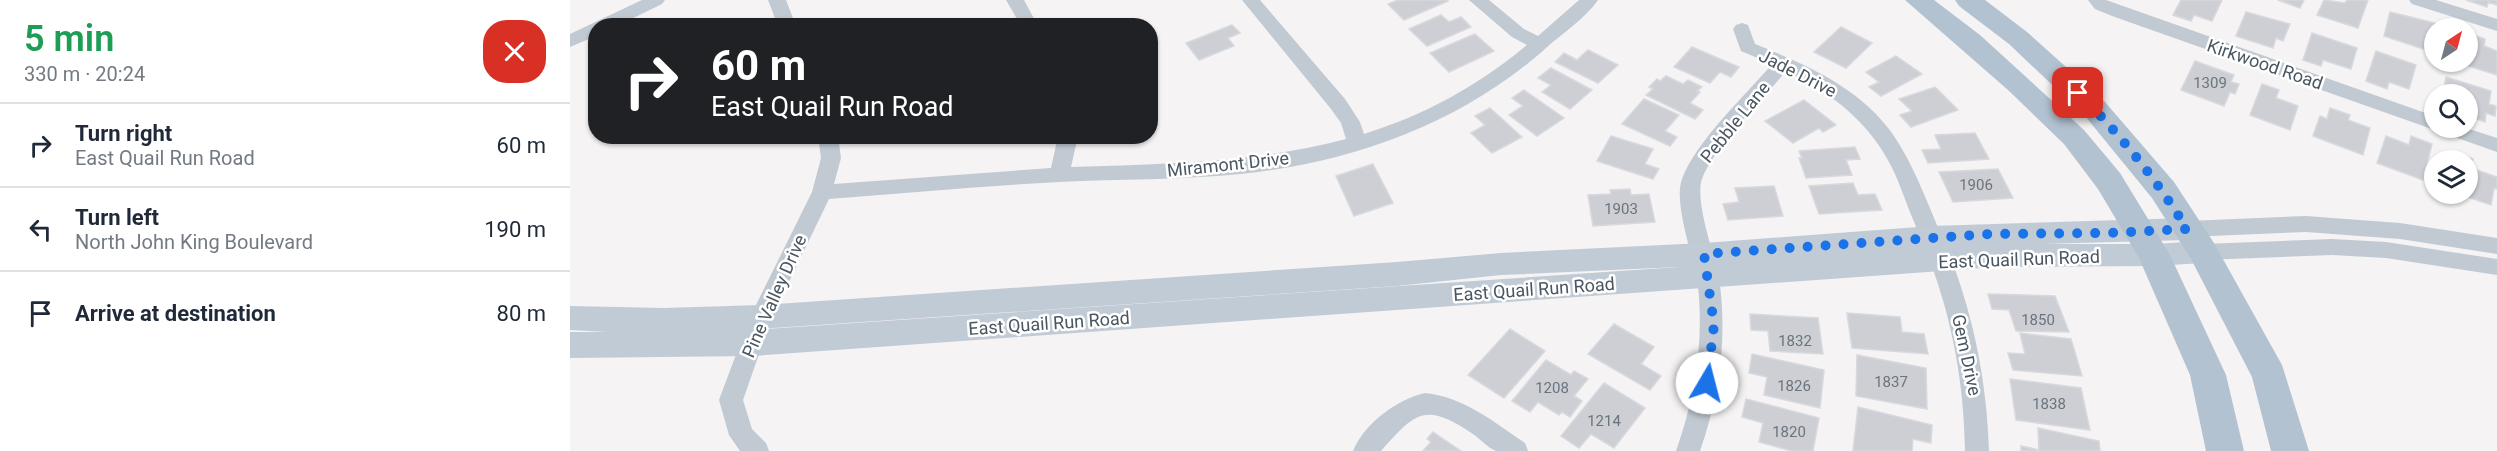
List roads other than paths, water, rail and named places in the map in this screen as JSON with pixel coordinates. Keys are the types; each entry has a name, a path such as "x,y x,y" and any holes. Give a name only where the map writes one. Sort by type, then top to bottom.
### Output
{"main road":[{"path":"1918,0 1971,41 2074,137 2109,181 2148,243 2208,375 2224,451"},
{"path":"1968,0 2018,38 2094,109 2163,190 2195,240 2269,376 2290,451"}],"street":[{"path":"619,18 656,0"},
{"path":"777,0 784,18"},
{"path":"1015,0 1025,18"},
{"path":"1251,0 1338,104 1350,122 1357,143"},
{"path":"1478,0 1518,33 1540,44"},
{"name":"Miramont Drive","path":"822,192 1059,176 1217,169 1289,159 1357,143 1427,119 1485,87 1540,44 1589,0"},
{"name":"Kirkwood Road","path":"2097,0 2118,12 2424,119"},
{"path":"2418,0 2497,25"},
{"name":"Jade Drive","path":"1742,29 1747,47 1784,62 1827,84 1852,103 1883,136 1899,164 1936,249"},
{"path":"570,41 588,33"},
{"name":"Pebble Lane","path":"1688,451 1701,417 1714,325 1706,265 1692,211 1691,181 1702,159 1784,62"},
{"path":"2476,138 2497,145"},
{"name":"Pine Valley Drive","path":"757,451 741,435 732,400 756,330 822,192 831,158 829,144"},
{"path":"1059,176 1066,144"},
{"name":"East Quail Run Road","path":"570,345 756,330 1936,249 1997,256 2195,240 2306,224 2400,231 2497,246"},
{"name":"East Quail Run Road","path":"2195,240 2260,248 2332,247 2386,250 2497,267"},
{"name":"Gem Drive","path":"1936,249 1968,344 1977,406 1977,451"},
{"name":"East Quail Run Road","path":"570,318 664,321 756,330"},
{"path":"1365,451 1400,415 1415,405 1428,404 1444,405 1456,411 1516,451"}]}
